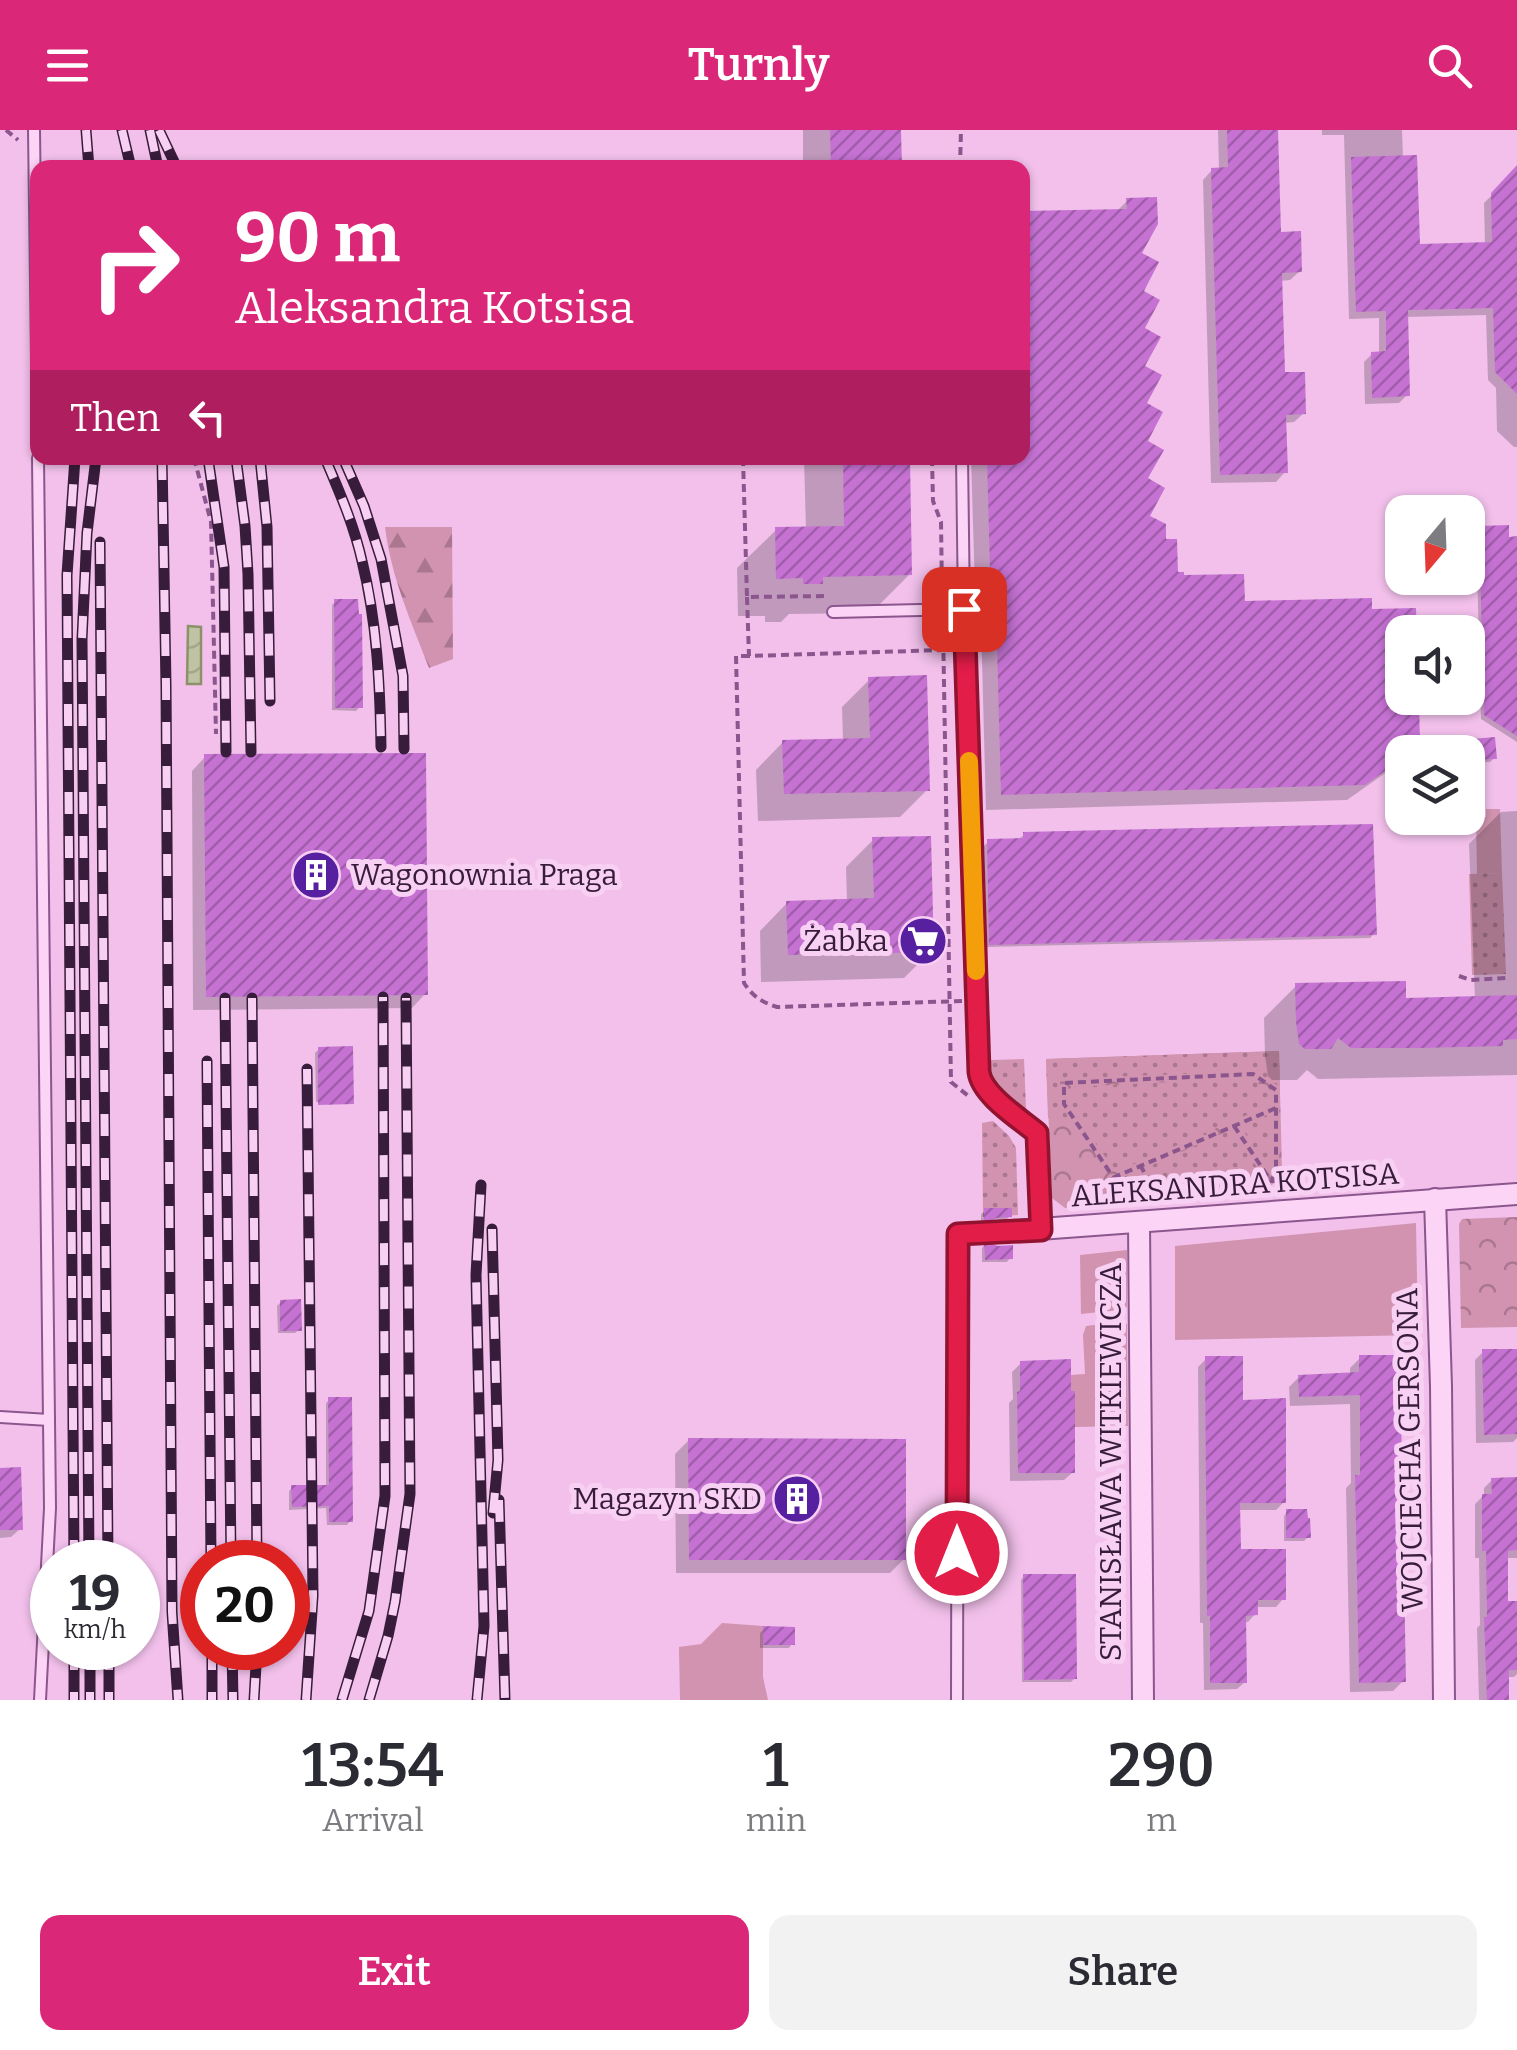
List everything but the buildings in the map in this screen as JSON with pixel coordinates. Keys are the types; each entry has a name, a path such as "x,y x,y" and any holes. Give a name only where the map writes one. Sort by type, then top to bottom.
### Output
{"street":[{"name":"ALEKSANDRA KOTSISA","path":"998,1232 1517,1194"},
{"name":"WOJCIECHA GERSONA","path":"1434,1199 1444,1700"},
{"name":"STANISŁAWA WITKIEWICZA","path":"1140,1223 1143,1700"}],"lane":[{"path":"34,130 34,160"},
{"path":"38,465 50,1508 40,1700"},
{"path":"962,465 980,1082 1037,1133 1041,1230"},
{"path":"833,612 964,609"},
{"name":"ALEKSANDRA KOTSISA","path":"957,1700 958,1234 998,1232"},
{"path":"0,1417 49,1420"}],"path":[{"path":"960,160 961,130"},
{"path":"196,465 211,522 216,734"},
{"path":"743,465 749,656"},
{"path":"747,597 825,596"},
{"path":"943,650 736,656 744,983 764,1003 778,1006 976,1000"},
{"path":"1459,976 1472,980 1507,978"},
{"path":"1113,1177 1064,1104 1064,1084 1253,1074 1276,1090 1276,1172 1271,1181"},
{"path":"1276,1108 1089,1188 1090,1202 1288,1181"},
{"path":"1234,1126 1271,1181"},
{"path":"1140,1165 1157,1194"}],"green space":[{"path":"385,527 452,527 453,659 429,668 397,581"},
{"path":"1486,809 1500,809 1502,873 1477,874 1476,835 1485,835"},
{"path":"1502,873 1506,974 1472,975 1469,874"},
{"path":"1279,1051 1282,1172 1273,1184 1265,1188 1065,1208 1052,1198 1046,1059"},
{"path":"1279,1051 1280,1087 1254,1071 1060,1079 1060,1104 1069,1118 1048,1118 1046,1059"},
{"path":"1024,1059 1026,1110 991,1081 991,1060"},
{"path":"1249,1078 1270,1090 1270,1105 1118,1171 1068,1103 1068,1090 1072,1087"},
{"path":"1267,1115 1272,1118 1272,1171 1241,1127"},
{"path":"993,1121 1016,1148 1018,1215 983,1217 982,1123"},
{"path":"1230,1130 1262,1174 1259,1180 1159,1187 1150,1166"},
{"path":"1137,1171 1149,1187 1147,1191 1101,1193 1100,1188"},
{"path":"1517,1217 1517,1327 1461,1328 1459,1224 1462,1219"},
{"path":"1416,1223 1418,1335 1175,1340 1175,1246"},
{"path":"1127,1250 1127,1307 1081,1314 1080,1255"},
{"path":"1127,1324 1128,1426 1075,1427 1071,1375 1085,1374 1086,1326"},
{"path":"722,1623 763,1626 763,1677 768,1700 680,1700 679,1647 701,1644"}],"water":[{"path":"188,626 201,627 201,684 187,684"}],"railway":[{"path":"86,130 88,160"},
{"path":"122,130 129,160"},
{"path":"150,130 156,160"},
{"path":"159,130 173,160"},
{"path":"74,1540 67,575 75,465"},
{"path":"89,1540 82,639 87,533 95,465"},
{"path":"162,465 172,1612 178,1700"},
{"path":"209,465 224,567 226,752"},
{"path":"237,465 248,574 251,752"},
{"path":"261,465 267,527 270,701"},
{"path":"328,465 359,548 367,584 377,654 381,747"},
{"path":"346,465 381,559 403,676 404,749"},
{"path":"100,542 108,1540"},
{"path":"342,1700 369,1611 385,1496 383,997"},
{"path":"225,998 231,1540"},
{"path":"252,998 257,1540"},
{"path":"369,1700 395,1602 410,1494 406,998"},
{"path":"207,1061 211,1540"},
{"path":"306,1700 313,1596 307,1069"},
{"path":"477,1700 484,1626 476,1275 481,1185"},
{"path":"492,1229 498,1460 493,1513"},
{"path":"499,1500 505,1700"},
{"path":"74,1670 74,1700"},
{"path":"90,1670 90,1700"},
{"path":"109,1670 109,1700"},
{"path":"212,1670 212,1700"},
{"path":"232,1670 233,1700"},
{"path":"254,1700 256,1670"}],"slow traffic":[{"path":"969,761 976,971"}],"place":[{"name":"Wagonownia Praga","path":"316,875"},
{"name":"Żabka","path":"923,941"},
{"name":"Magazyn SKD","path":"797,1499"}],"route":[{"path":"957,1553 958,1234 1041,1230 1037,1133 980,1082 964,609"}]}
